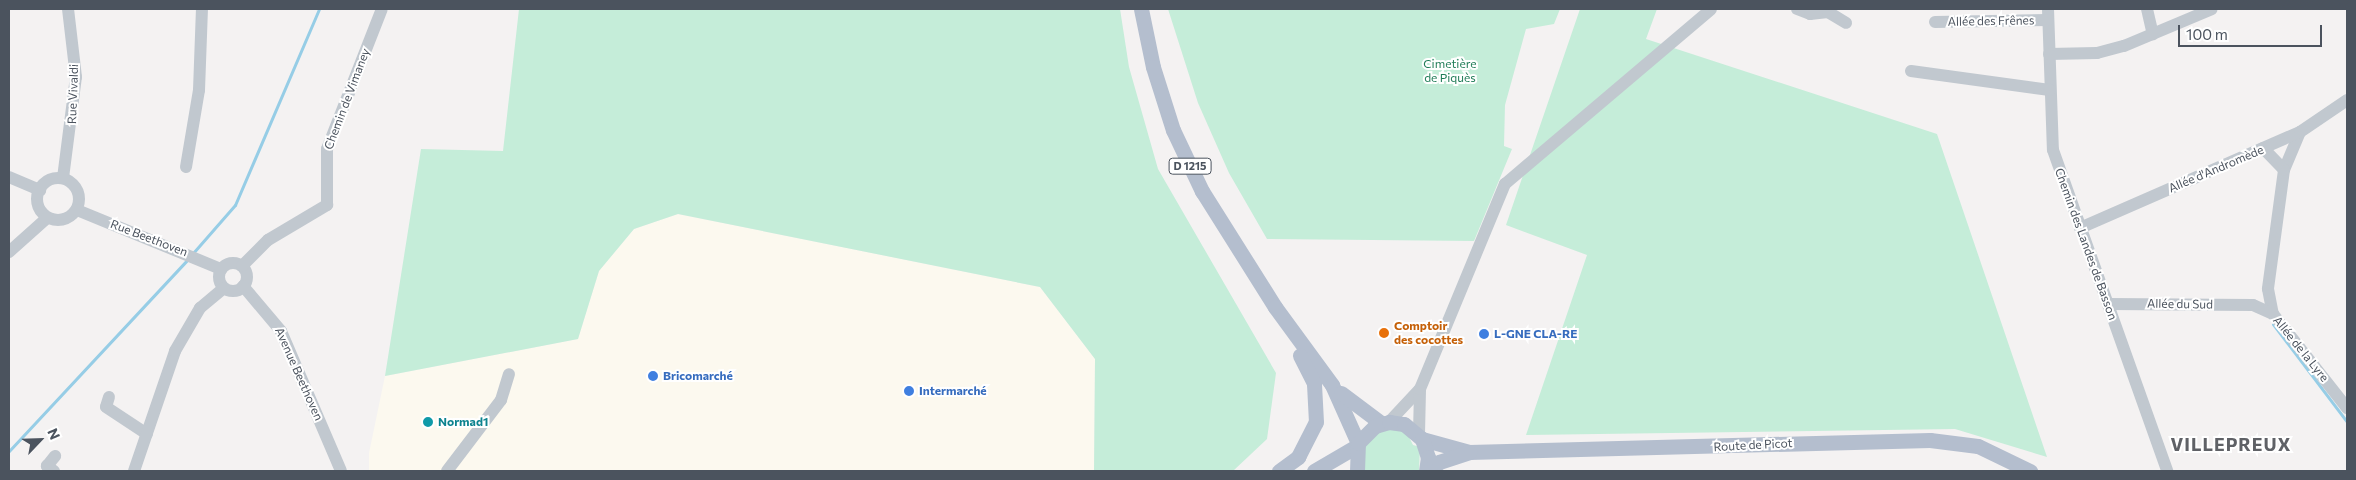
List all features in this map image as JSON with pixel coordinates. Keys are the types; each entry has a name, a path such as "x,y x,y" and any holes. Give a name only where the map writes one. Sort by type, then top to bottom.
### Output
{"main road":[{"name":"D 1215","path":"1141,9 1153,67 1173,130 1202,191 1275,307 1332,385 1357,444"},
{"path":"1275,307 1314,383 1318,406 1309,441 1279,471"},
{"name":"D 1215","path":"1332,385 1385,422"},
{"path":"1314,471 1357,444 1385,422"},
{"name":"Route de Picot","path":"1385,422 1404,424 1421,437 1469,452"},
{"path":"1421,437 1428,457 1427,471"},
{"name":"Route de Picot","path":"1427,471 1439,462 1469,452 1930,440 1978,446 2030,471"},
{"path":"1357,444 1357,471"}],"street":[{"name":"Rue Vivaldi","path":"63,178 76,77 68,9"},
{"path":"186,167 198,90 202,9"},
{"name":"Chemin de Vimaney","path":"242,266 268,240 327,205 327,148 382,9"},
{"path":"1421,437 1420,389 1505,184 1711,9"},
{"path":"1797,9 1810,14 1828,12 1846,23"},
{"path":"2148,9 2153,34"},
{"path":"2049,54 2097,53 2153,34 2212,9"},
{"name":"Allée des Frênes","path":"1935,22 2048,14"},
{"name":"Chemin des Landes de Basson","path":"2048,14 2053,150 2167,471"},
{"path":"1911,71 2050,90"},
{"name":"Allée d'Andromède","path":"2080,228 2300,132 2347,100"},
{"name":"Allée de la Lyre","path":"2300,132 2284,170 2268,289 2273,314 2347,405"},
{"path":"2264,148 2284,170"},
{"path":"9,177 40,190"},
{"path":"9,252 47,218 66,219 77,210 77,189 63,178 49,180 40,190 37,201 47,218"},
{"name":"Rue Beethoven","path":"77,210 183,251 221,269"},
{"path":"228,263 242,266 247,274 244,286 236,291 224,288 218,277 221,269 228,263"},
{"name":"Avenue Beethoven","path":"244,286 281,331 341,471"},
{"path":"134,471 175,351 200,308 224,288"},
{"path":"2253,305 2268,289"},
{"name":"Allée du Sud","path":"2108,304 2253,305 2273,314"},
{"path":"447,471 501,400 509,374"},
{"path":"1385,422 1420,389"},
{"path":"109,397 106,407 147,434"},
{"path":"54,471 47,466 55,456"}],"shaded area":[{"path":"678,214 1040,287 1095,359 1094,471 369,471 369,453 385,376 578,339 599,271 634,229"}],"green space":[{"path":"519,9 1120,9 1129,67 1158,169 1276,373 1267,439 1233,471 1094,471 1095,359 1040,287 678,214 634,229 599,271 578,339 385,376 421,149 503,151"},
{"name":"Cimetière de Piquès","path":"1168,9 1560,9 1554,24 1526,29 1505,105 1504,146 1512,149 1474,241 1267,239 1229,173 1198,103"},
{"path":"1580,9 1657,9 1646,39 1937,134 2047,457 1955,429 1526,435 1587,255 1506,225"},
{"path":"1390,427 1406,431 1413,445 1420,447 1419,471 1364,471 1361,451 1372,434"}],"waterway":[{"path":"193,253 235,205 319,9"},
{"path":"9,451 187,260"},
{"path":"2273,324 2347,422"}],"place":[{"name":"Comptoir des cocottes","path":"1384,333"},
{"name":"L-GNE CLA-RE","path":"1484,334"},
{"name":"Bricomarché","path":"653,376"},
{"name":"Intermarché","path":"909,391"},
{"name":"Normad1","path":"428,422"}],"district":[{"name":"VILLEPREUX","path":"2231,444"}]}
